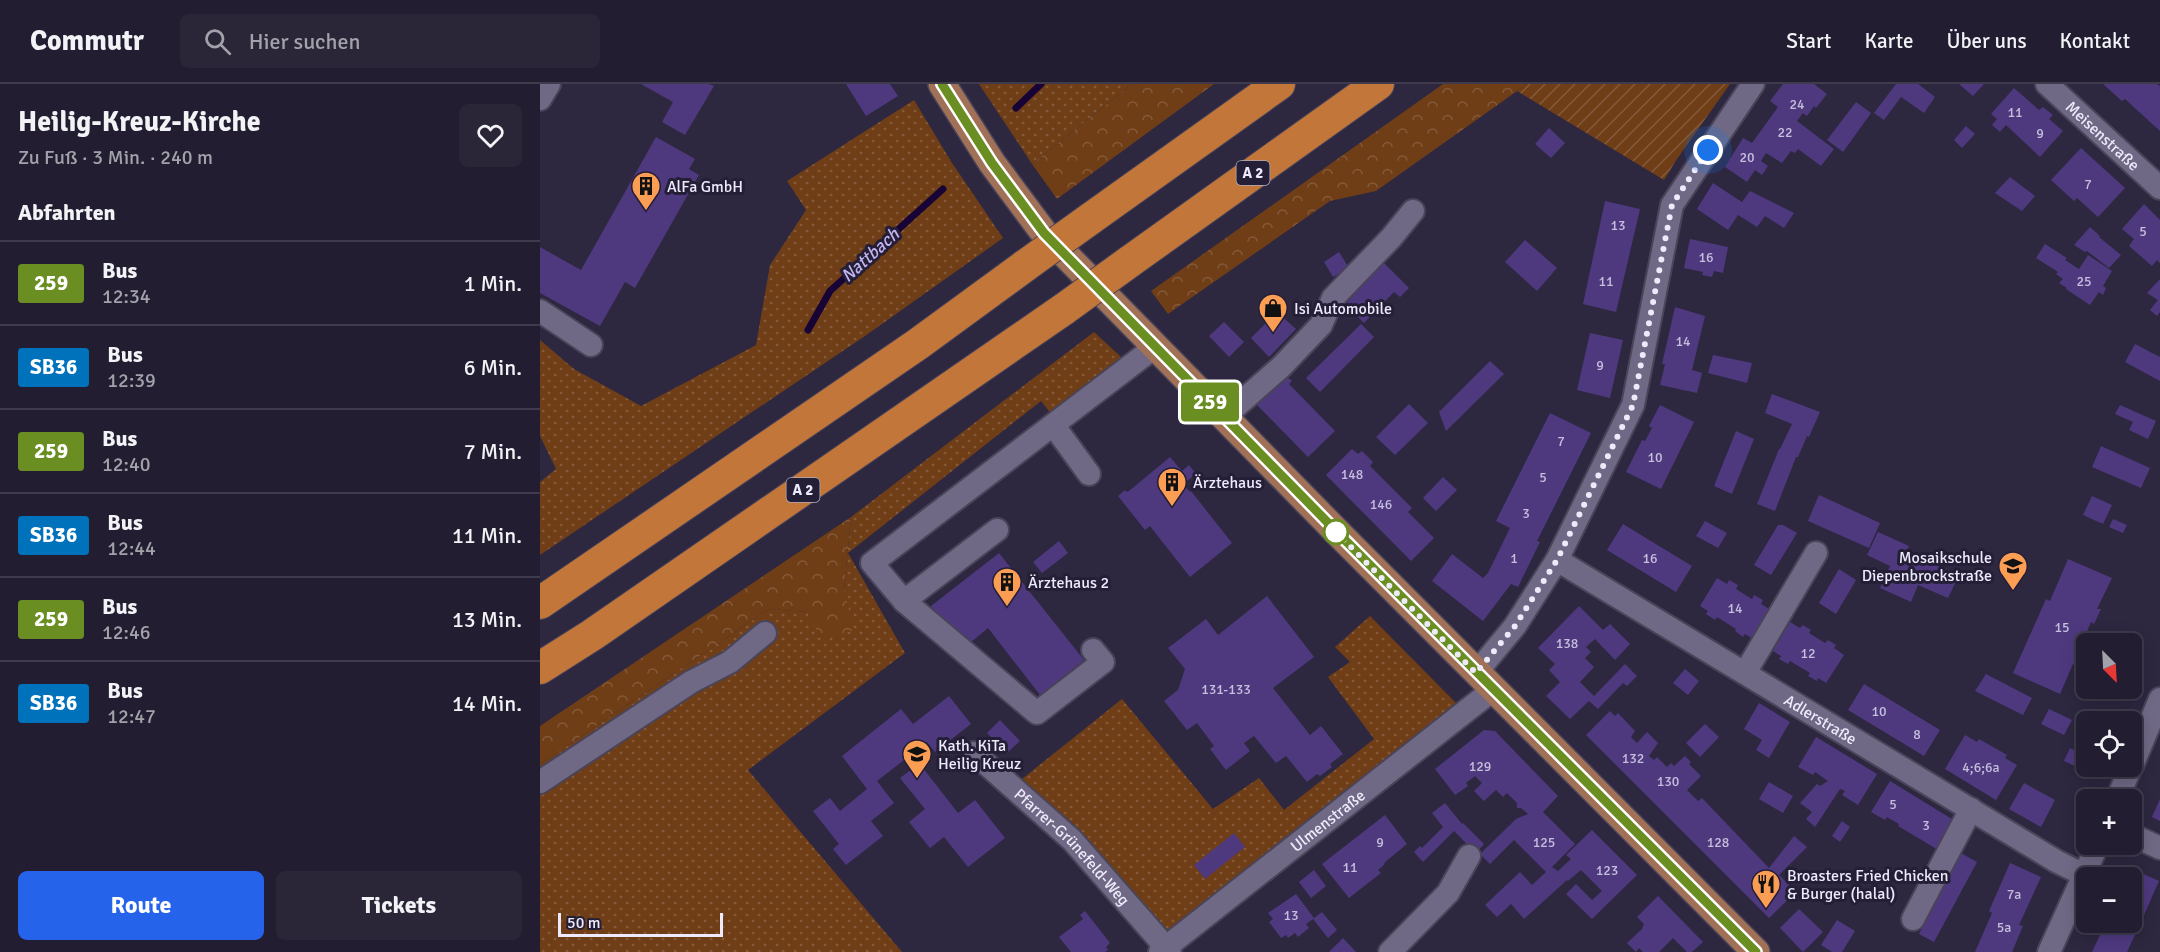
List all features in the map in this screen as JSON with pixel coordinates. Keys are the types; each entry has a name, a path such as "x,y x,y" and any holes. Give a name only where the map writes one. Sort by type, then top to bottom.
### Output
{"highway":[{"path":"540,603 918,344 1279,84"},
{"name":"A 2","path":"540,668 592,635 1064,309 1378,84"}],"main road":[{"path":"942,84 992,163 1044,233 1485,681 1756,952"}],"street":[{"path":"540,99 549,84"},
{"name":"Ulmenstraße","path":"1166,950 1485,681 1515,626 1557,560 1633,405 1672,205 1753,84"},
{"name":"Meisenstraße","path":"2048,84 2160,188"},
{"path":"1224,417 1281,367 1321,325 1334,298 1391,238 1413,211"},
{"path":"540,311 591,345"},
{"path":"1093,650 1103,662 1037,713 904,601 872,563 1155,347"},
{"path":"1054,426 1089,474"},
{"path":"904,601 997,530"},
{"path":"1745,673 1816,553"},
{"name":"Adlerstraße","path":"1557,560 2076,870"},
{"path":"540,782 691,682 730,662 765,633"},
{"path":"2142,741 2160,699"},
{"name":"Pfarrer-Grünefeld-Weg","path":"974,753 1072,840 1166,950"},
{"path":"1913,919 1971,809"},
{"path":"2142,840 2160,848"},
{"path":"1390,952 1448,893 1469,856"},
{"path":"2049,952 2076,893"}],"green space":[{"path":"979,84 1132,84 1032,164"},
{"path":"1132,84 1214,84 1057,199 1032,164"},
{"path":"1443,84 1527,84 1376,191 1330,201 1168,314 1151,291"},
{"path":"1527,84 1730,84 1664,180 1517,91"},
{"path":"914,100 952,163 1003,238 865,336 540,555 540,482 556,469 540,436 540,340 574,369 641,406 756,345 770,265 806,210 787,181"},
{"path":"1094,332 1121,357 1052,415 1041,401 848,553 905,653 748,770 902,952 540,952 540,764 769,609 807,612 844,590 851,517"},
{"path":"851,517 844,590 854,630 822,640 807,612 769,609 540,764 540,726"},
{"path":"1370,616 1456,703 1168,930 1077,832 1022,779 1122,699 1213,809 1259,778 1284,810 1374,739 1328,677 1350,662 1335,647"}],"building":[{"path":"641,84 709,84 714,86 685,135 662,122 673,102"},
{"path":"846,84 890,84 898,96 866,116"},
{"path":"1783,84 1814,84 1827,94 1816,108 1814,106 1807,116 1803,113 1797,121 1834,149 1821,166 1798,149 1795,153 1791,151 1782,163 1766,153 1761,161 1768,166 1762,175 1755,170 1747,182 1725,167 1743,138 1752,143 1778,107 1770,101"},
{"path":"1896,84 1918,84 1935,97 1924,113 1901,97 1884,120 1874,113"},
{"path":"1959,84 1984,84 1973,96"},
{"path":"2103,84 2157,84 2160,86 2160,131 2125,99 2122,101"},
{"path":"2014,88 2039,110 2043,107 2053,115 2049,119 2063,131 2040,157 2006,125 2000,132 1992,125 1997,119 1991,114"},
{"path":"1856,102 1871,113 1843,152 1827,140"},
{"path":"1966,126 1975,134 1962,148 1954,140"},
{"path":"1549,128 1565,143 1551,158 1535,144"},
{"name":"AlFa GmbH","path":"656,137 695,159 689,169 699,175 635,288 625,282 600,326 540,293 540,247 581,270"},
{"path":"2081,148 2125,188 2098,217 2077,198 2074,201 2051,180"},
{"path":"2010,177 2035,196 2022,211 1995,193"},
{"path":"1713,183 1742,202 1750,191 1794,213 1784,228 1765,216 1757,227 1738,215 1728,230 1697,209"},
{"path":"1605,201 1640,209 1616,312 1583,304"},
{"path":"2144,204 2160,220 2160,263 2157,260 2152,266 2129,246 2134,239 2122,229"},
{"path":"2090,227 2121,255 2109,268 2087,251 2074,245"},
{"path":"1690,239 1728,247 1723,273 1714,271 1712,277 1702,275 1703,272 1684,268"},
{"path":"1525,240 1557,268 1537,291 1505,262"},
{"path":"2045,244 2079,269 2088,255 2112,271 2103,286 2106,288 2103,295 2099,292 2090,305 2059,283 2063,279 2056,274 2058,272 2036,258"},
{"path":"1339,252 1349,268 1333,277 1324,262"},
{"path":"1382,261 1409,288 1400,297 1394,292 1364,323 1341,300"},
{"path":"2160,279 2160,312 2157,316 2150,310 2158,300 2147,293"},
{"path":"1675,307 1705,316 1692,370 1702,373 1697,393 1660,385 1665,364 1662,364"},
{"name":"Isi Automobile","path":"1277,312 1296,329 1269,357 1251,338"},
{"path":"1224,322 1244,342 1229,357 1209,336"},
{"path":"1361,324 1374,337 1320,392 1306,378"},
{"path":"1590,333 1623,340 1610,398 1577,390"},
{"path":"2135,344 2160,357 2160,381 2125,362"},
{"path":"1713,355 1752,363 1747,383 1708,373"},
{"path":"1490,361 1504,374 1446,431 1439,412"},
{"path":"1284,374 1292,381 1289,384 1335,431 1308,457 1255,403"},
{"path":"1772,394 1820,412 1809,437 1807,436 1796,457 1775,511 1757,504 1779,449 1792,424 1765,413"},
{"path":"1409,404 1428,423 1395,455 1376,437"},
{"path":"1660,405 1694,422 1661,489 1626,472 1642,440 1645,441 1652,428 1649,426"},
{"path":"2120,405 2156,421 2148,439 2129,430 2133,422 2115,414"},
{"path":"1550,413 1591,433 1537,541 1540,542 1518,587 1511,584 1483,621 1432,581 1452,554 1483,578 1488,573 1510,528 1496,521"},
{"path":"1736,431 1754,439 1732,494 1714,486"},
{"path":"2101,446 2150,468 2141,488 2092,467"},
{"path":"1352,449 1358,454 1362,451 1373,462 1370,466 1412,508 1408,512 1434,538 1411,561 1326,475"},
{"name":"Ärztehaus","path":"1170,457 1182,471 1189,465 1196,474 1183,484 1232,543 1190,577 1150,526 1145,530 1118,496 1125,490 1129,491"},
{"path":"1443,477 1457,490 1436,511 1423,498"},
{"path":"1819,495 1880,523 1869,548 1808,521"},
{"path":"2092,496 2112,505 2103,524 2083,515"},
{"path":"2113,519 2127,525 2123,533 2109,527"},
{"path":"1705,521 1727,533 1718,548 1696,536"},
{"path":"1623,524 1692,566 1676,592 1607,550"},
{"path":"1778,525 1783,525 1797,533 1771,575 1754,565"},
{"path":"1878,532 1909,546 1906,552 1959,575 1948,598 1918,585 1911,602 1880,588 1890,566 1867,555"},
{"path":"1059,541 1068,553 1042,573 1033,562"},
{"name":"Ärztehaus 2","path":"999,553 1084,660 1040,695 988,628 964,648 931,606"},
{"path":"2068,559 2112,578 2097,609 2101,609 2094,624 2091,622 2086,633 2076,633 2076,666 2073,664 2060,694 2013,673 2046,599 2050,601"},
{"path":"1839,569 1856,580 1836,614 1819,603"},
{"path":"1717,578 1727,584 1729,580 1738,585 1736,589 1752,599 1754,595 1763,600 1761,604 1771,610 1753,639 1745,634 1743,637 1735,631 1736,629 1717,617 1715,620 1706,614 1708,611 1700,606"},
{"path":"1267,596 1314,657 1273,688 1310,735 1321,726 1343,754 1330,764 1332,767 1307,782 1286,756 1276,763 1254,736 1244,743 1250,751 1226,770 1210,749 1214,746 1197,723 1187,730 1164,701 1178,690 1185,669 1168,648 1206,619 1218,635"},
{"path":"1579,606 1603,630 1610,624 1630,644 1615,660 1595,639 1586,647 1591,652 1585,658 1594,667 1580,682 1594,696 1625,664 1637,676 1627,686 1623,683 1598,709 1589,701 1570,719 1546,696 1560,682 1549,670 1555,664 1538,648"},
{"path":"1790,622 1800,628 1803,625 1811,630 1809,633 1825,643 1828,640 1836,645 1834,648 1844,655 1826,683 1808,676 1810,673 1790,661 1788,664 1779,659 1781,656 1773,651"},
{"path":"1685,669 1699,681 1688,695 1673,683"},
{"path":"1986,674 2032,698 2023,715 1975,691"},
{"path":"1864,684 1940,730 1924,756 1848,710"},
{"name":"Kath. KiTa Heilig Kreuz","path":"949,696 971,724 935,752 927,742 912,754 958,813 975,800 1005,838 968,867 944,837 930,848 909,822 925,809 900,778 912,769 904,760 877,781 894,803 871,821 883,836 846,865 833,849 839,844 813,811 830,798 840,811 867,789 842,756 901,709 913,724"},
{"path":"1759,703 1790,722 1769,758 1756,750 1762,740 1744,729"},
{"path":"2049,709 2072,720 2064,735 2041,724"},
{"path":"1610,711 1615,716 1618,713 1635,731 1631,737 1637,743 1647,732 1658,743 1649,756 1654,760 1657,757 1667,767 1671,763 1674,766 1685,756 1691,762 1689,764 1701,776 1687,790 1698,801 1702,798 1769,868 1794,836 1807,847 1779,875 1796,892 1769,918 1586,735"},
{"path":"1000,720 1020,741 1007,753 987,733"},
{"path":"1705,724 1719,737 1700,757 1686,743"},
{"path":"1484,730 1495,731 1558,796 1543,812 1575,844 1552,867 1558,871 1571,859 1566,855 1592,830 1637,875 1592,919 1566,894 1576,884 1592,900 1602,891 1581,870 1524,919 1511,904 1497,917 1485,905 1520,872 1532,885 1546,872 1514,840 1490,864 1480,854 1516,819 1528,814 1521,808 1517,808 1517,803 1507,793 1503,797 1496,790 1484,801 1474,791 1482,783 1475,776 1466,783 1468,786 1455,795 1435,769"},
{"path":"1965,735 1977,742 1979,739 2007,755 2005,758 2017,765 1996,800 1945,769"},
{"path":"1816,737 1877,774 1858,805 1842,795 1845,791 1840,789 1815,827 1806,819 1812,812 1800,803 1817,784 1820,786 1828,781 1815,772 1813,775 1798,767"},
{"path":"2076,746 2076,766 2064,761 2070,748 2074,750"},
{"path":"1890,781 1955,821 1940,851 1887,817 1885,820 1871,812"},
{"path":"1769,782 1793,796 1783,813 1759,799"},
{"path":"2024,783 2055,800 2041,827 2009,809"},
{"path":"2160,799 2160,821 2152,817"},
{"path":"1445,803 1462,824 1484,844 1476,853 1454,831 1423,862 1414,852 1420,846 1422,848 1443,827 1432,813"},
{"path":"1385,815 1407,844 1384,863 1378,870 1381,873 1349,898 1322,864"},
{"path":"1842,821 1850,827 1840,842 1832,836"},
{"path":"1234,833 1245,847 1205,879 1194,865"},
{"path":"1961,853 1977,862 1934,942 1919,934"},
{"path":"2010,863 2041,877 2019,925 2023,926 2012,952 1975,952 1992,913 1989,911"},
{"path":"1314,870 1326,886 1311,898 1299,882"},
{"path":"2142,873 2159,881 2142,919"},
{"path":"1296,894 1314,918 1322,912 1337,930 1328,938 1313,919 1306,924 1309,928 1298,937 1295,933 1288,938 1286,935 1281,938 1269,922 1273,919 1268,913"},
{"path":"1658,896 1703,942 1692,952 1687,952 1673,938 1659,952 1643,952 1639,948 1636,952 1627,943 1642,929 1644,924 1637,917"},
{"path":"1799,909 1823,932 1803,952 1780,928"},
{"path":"1085,911 1110,943 1105,952 1071,952 1059,937 1083,919 1080,915"},
{"path":"1837,920 1855,931 1842,952 1832,952 1821,945"},
{"path":"2101,933 2136,933 2127,952 2092,952"},
{"path":"1343,938 1356,952 1329,952"}],"waterway":[{"name":"Nattbach","path":"1016,108 1041,84"},
{"name":"Nattbach","path":"808,330 830,291 943,189"}],"bus line":[{"name":"259","path":"942,84 992,163 1044,233 1476,673 1756,952"}],"place":[{"name":"AlFa GmbH","path":"646,212"},
{"name":"Isi Automobile","path":"1273,334"},
{"name":"Ärztehaus","path":"1172,508"},
{"name":"Mosaikschule Diepenbrockstraße","path":"2013,592"},
{"name":"Ärztehaus 2","path":"1007,608"},
{"name":"Kath. KiTa Heilig Kreuz","path":"917,780"},
{"name":"Broasters Fried Chicken & Burger (halal)","path":"1766,910"}],"route":[{"path":"1336,532 1476,673 1515,626 1557,560 1633,405 1672,205 1708,150"}]}
